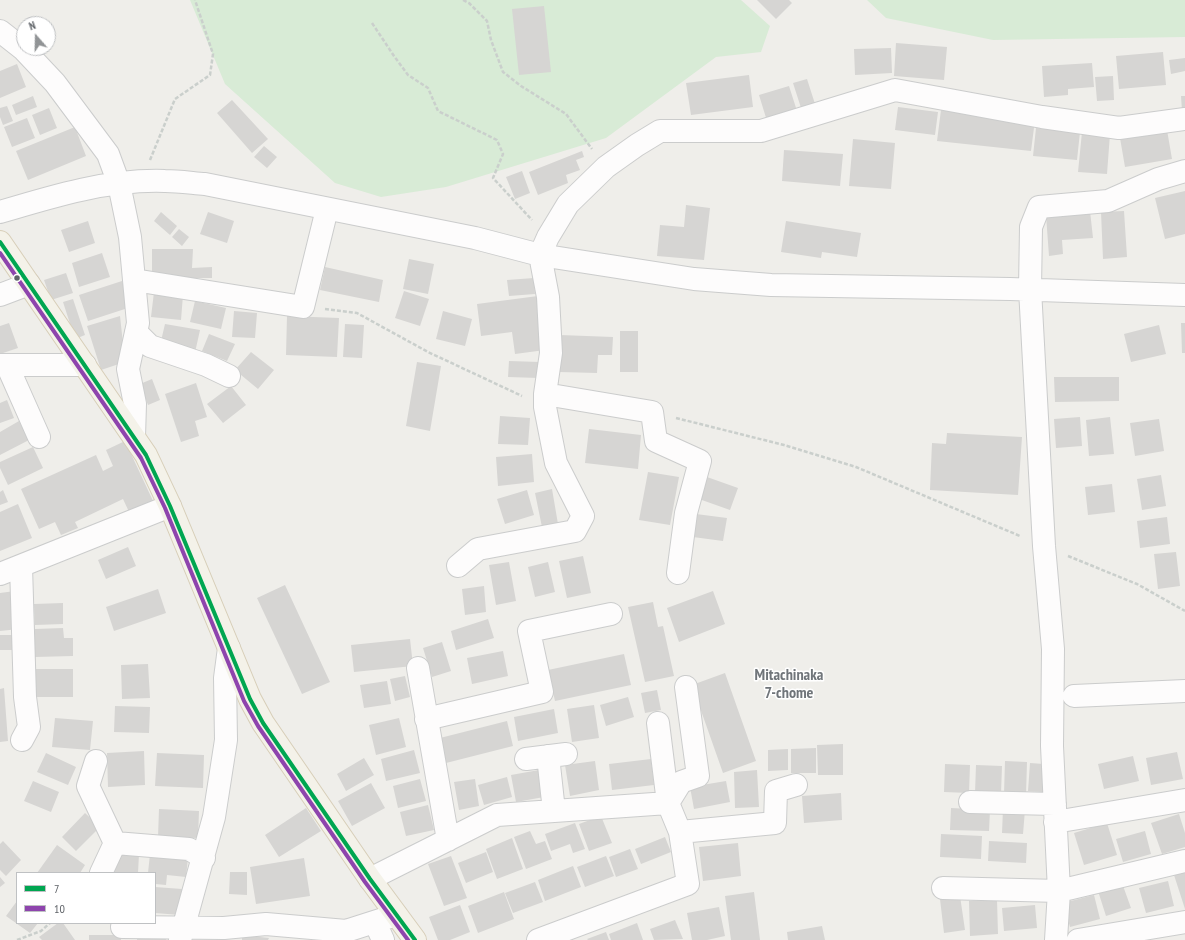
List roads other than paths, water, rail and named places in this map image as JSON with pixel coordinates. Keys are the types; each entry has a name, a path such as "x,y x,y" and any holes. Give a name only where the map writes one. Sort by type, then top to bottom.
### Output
{"main road":[{"path":"0,242 146,455 170,506 250,699 266,728 370,879 415,940"}],"street":[{"path":"0,31 23,48 55,83 108,154 119,184 130,237 138,323 128,369 135,404 134,437"},
{"path":"458,566 478,549 575,531 583,516 556,463 545,400 551,353 544,246 568,204 606,167 660,131 760,131 894,90 1042,117 1119,128 1185,119"},
{"path":"1056,940 1058,891 1052,746 1053,649 1044,546 1030,289 1031,227 1039,207 1108,201 1158,179 1185,171"},
{"path":"0,212 52,196 119,184 164,181 205,184 475,238 544,246 658,274 734,283 771,285 1030,289 1185,295"},
{"path":"134,280 303,307 327,209"},
{"path":"0,295 29,284"},
{"path":"136,332 150,346 206,365 229,376"},
{"path":"39,437 4,365 85,365"},
{"path":"545,400 652,412 656,441 700,461 686,513 678,573"},
{"path":"0,574 170,506"},
{"path":"21,566 25,697 30,727 22,740"},
{"path":"426,719 542,692 529,631 611,614"},
{"path":"181,934 204,858 214,817 226,740 225,678 229,648"},
{"path":"418,668 448,840"},
{"path":"668,803 681,782 698,776 686,687"},
{"path":"1074,696 1185,691"},
{"path":"538,940 688,884 680,832 668,803 658,723"},
{"path":"526,759 557,755 554,811"},
{"path":"96,761 88,786 115,843"},
{"path":"680,832 775,823 776,791 796,785"},
{"path":"970,802 1055,813 1185,800"},
{"path":"370,879 497,815 668,803"},
{"path":"115,843 189,849 204,858"},
{"path":"100,872 115,843"},
{"path":"943,888 1058,891 1185,861"},
{"path":"122,927 181,934 223,934 266,924 346,936 379,931 396,915"},
{"path":"1078,940 1185,922"}],"district":[{"name":"Mitachinaka 7-chome","path":"789,684"}]}
